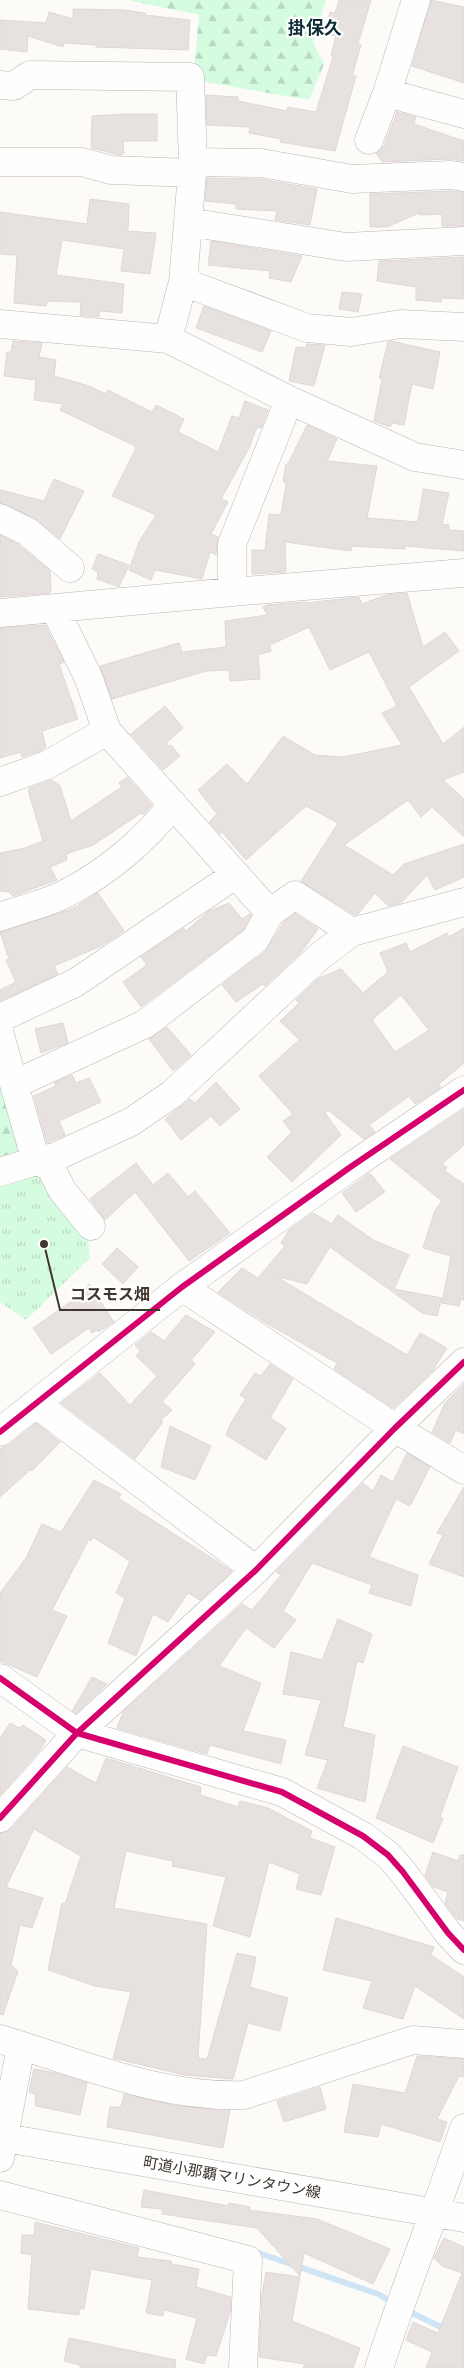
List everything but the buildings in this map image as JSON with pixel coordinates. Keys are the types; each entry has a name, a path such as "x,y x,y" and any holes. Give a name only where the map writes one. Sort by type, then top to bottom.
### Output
{"street":[{"path":"369,140 387,93 416,0"},
{"path":"0,86 14,86 30,74 190,77 192,167 183,282 168,339"},
{"path":"387,93 464,114"},
{"path":"0,162 82,162 111,170 261,163 352,179 451,175 464,177"},
{"path":"188,222 346,247 464,241"},
{"path":"183,282 307,328 351,332 401,324 464,327"},
{"path":"0,324 168,339 289,400 415,458 464,465"},
{"path":"232,592 232,544 289,400"},
{"path":"0,518 28,532 70,568"},
{"path":"0,614 464,573"},
{"path":"55,609 90,679 107,731 270,914"},
{"path":"0,782 47,765 107,731"},
{"path":"0,916 64,894 108,868 157,824 173,804"},
{"path":"0,1018 75,983 235,874"},
{"path":"15,1084 145,1024 255,940 270,914 295,895 352,932"},
{"path":"0,1172 55,1157 131,1122 172,1094 320,956 352,932 464,902"},
{"path":"0,1035 36,1161"},
{"path":"0,1432 182,1287 349,1168 464,1090"},
{"path":"36,1161 50,1166 62,1190 91,1226"},
{"path":"182,1287 395,1428 464,1470"},
{"path":"0,1818 77,1733 256,1570 395,1428 464,1362"},
{"path":"36,1404 256,1570"},
{"path":"0,1678 77,1733 282,1792 363,1836 388,1854 448,1933 464,1950"},
{"path":"2,2144 10,2043 132,2081 216,2096 244,2095 413,2040 464,2044"},
{"path":"378,2368 464,2128"},
{"name":"町道小那覇マリンタウン線","path":"2,2144 464,2218"},
{"path":"0,2195 248,2260 243,2368"}],"green space":[{"path":"128,0 326,0 313,43 324,64 309,100 193,80 199,15"},
{"path":"0,1072 23,1142 17,1155 0,1164"},
{"path":"35,1170 87,1230 90,1258 26,1320 0,1302 0,1181"}],"waterway":[{"path":"253,2251 378,2294 393,2303"},
{"path":"406,2310 447,2330"}],"cycle path":[{"path":"0,1432 182,1287 349,1168 464,1090"},
{"path":"0,1818 77,1733 256,1570 395,1428 464,1362"},
{"path":"0,1678 77,1733 282,1792 363,1836 388,1855 403,1872 448,1933 464,1950"}],"place":[{"name":"コスモス畑","path":"44,1244"}],"district":[{"name":"掛保久","path":"315,28"}]}
